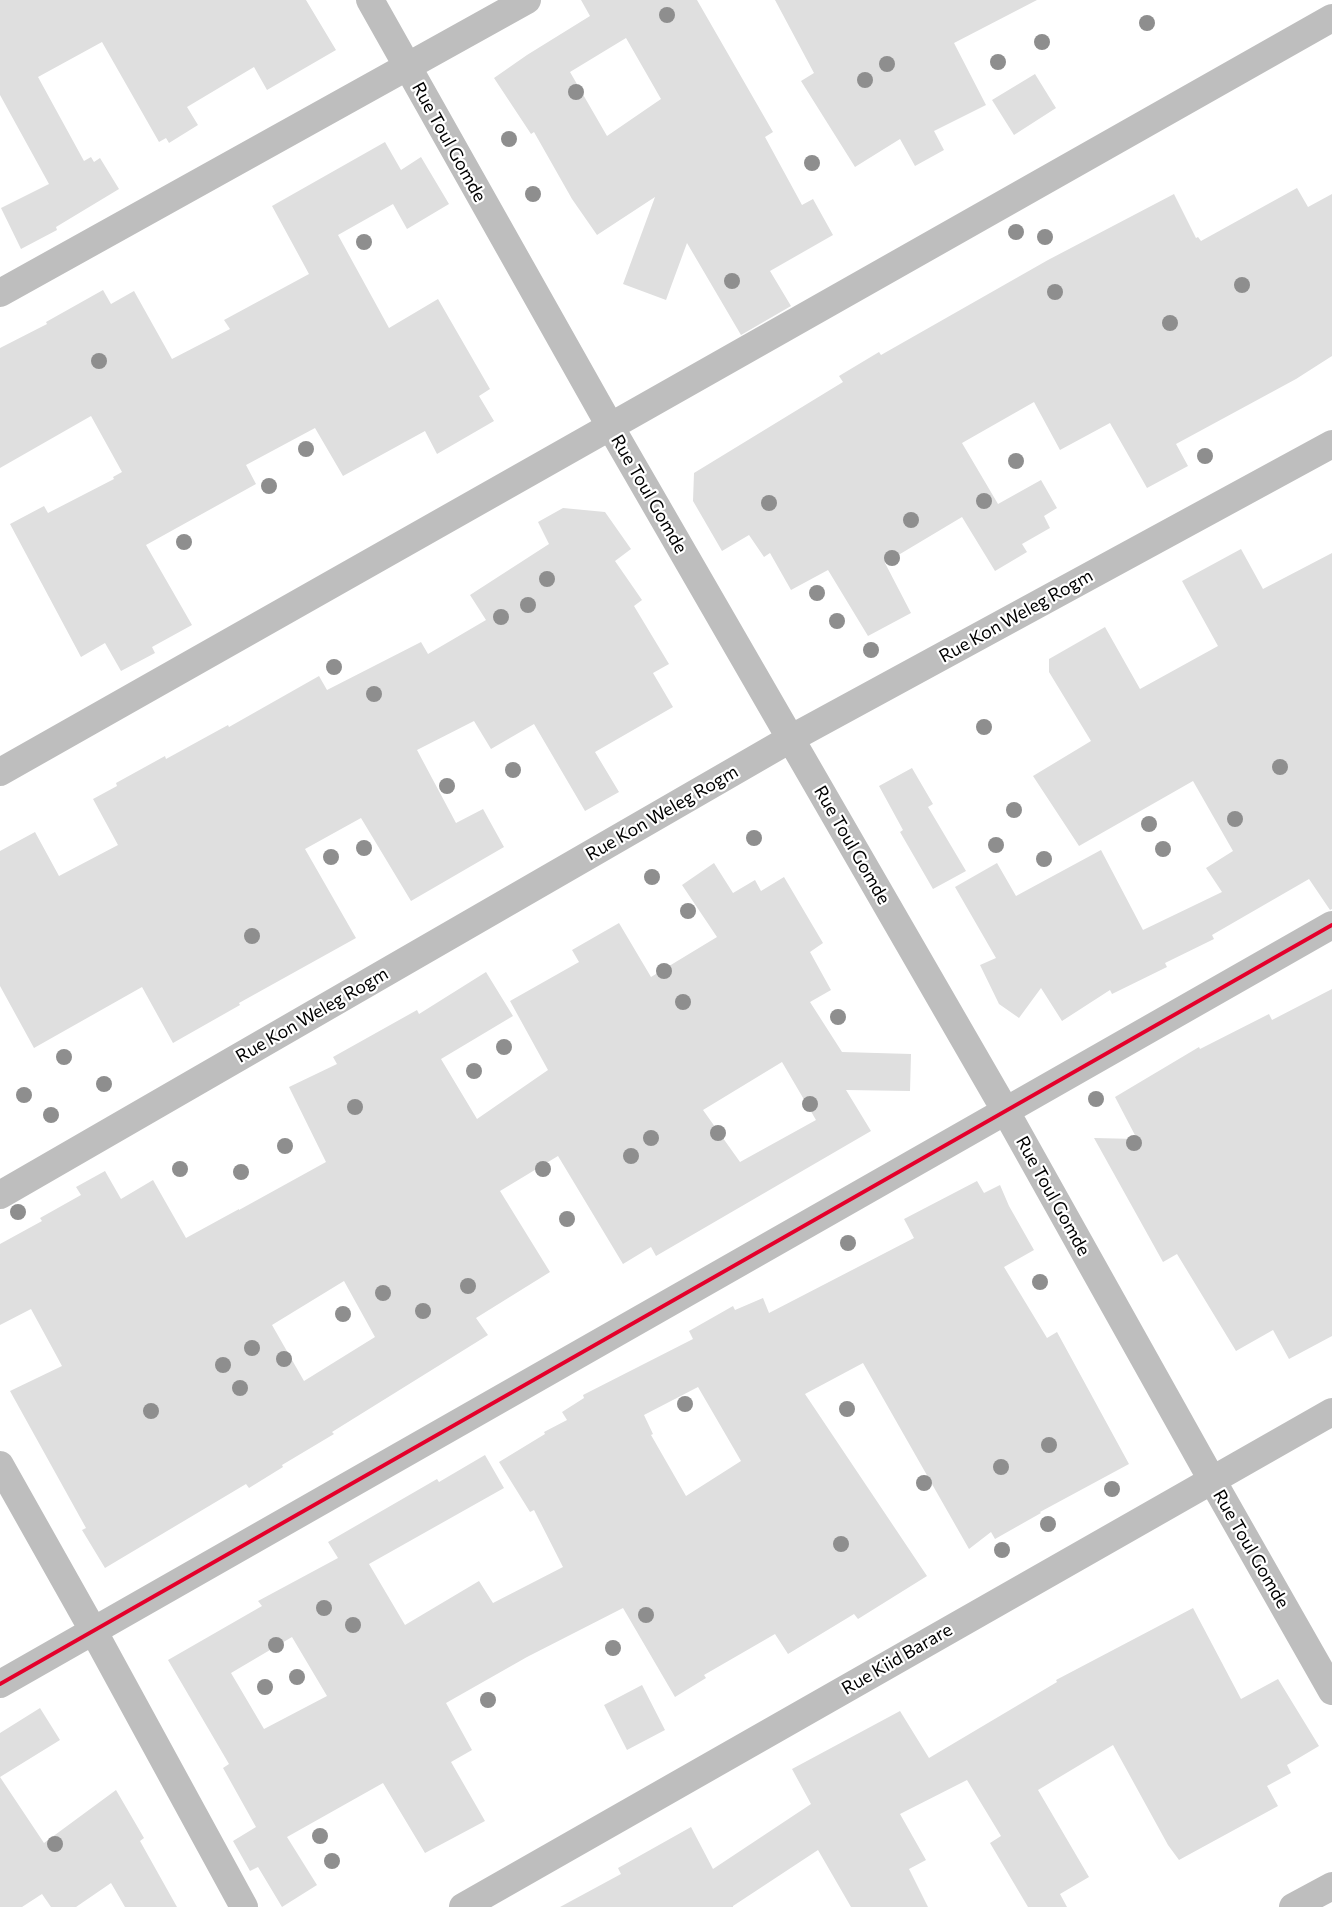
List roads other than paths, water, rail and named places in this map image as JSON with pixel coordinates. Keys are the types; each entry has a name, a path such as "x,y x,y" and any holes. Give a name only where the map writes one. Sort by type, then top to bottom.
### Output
{"street":[{"name":"Rue Toul Gomde","path":"370,0 610,426 1005,1110 1332,1691"},
{"path":"0,293 526,0"},
{"path":"0,772 1332,18"},
{"name":"Rue Kon Weleg Rogm","path":"0,1195 790,739 1332,444"},
{"path":"0,1684 1332,925"},
{"name":"Rue Kiid Barare","path":"462,1907 1332,1412"},
{"path":"0,1465 94,1632 244,1907"},
{"path":"1293,1907 1332,1886"}]}
